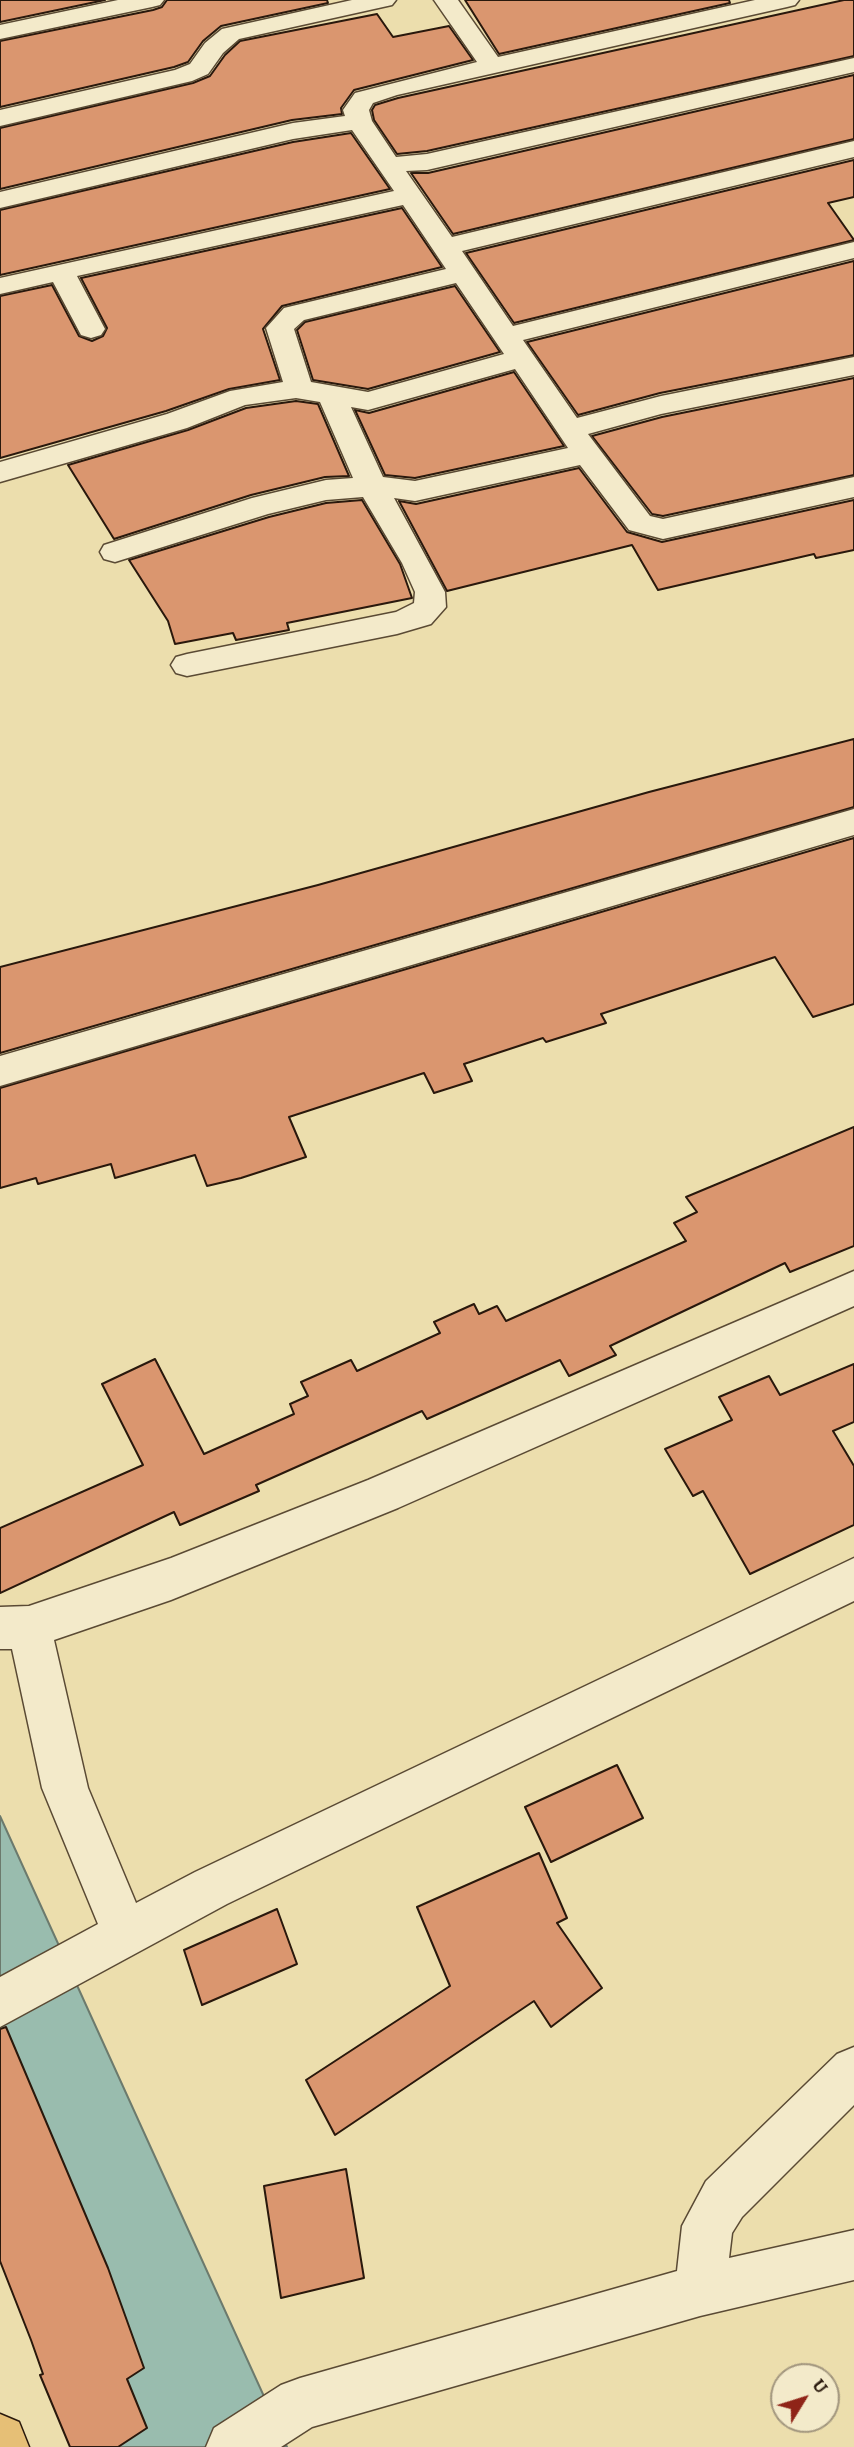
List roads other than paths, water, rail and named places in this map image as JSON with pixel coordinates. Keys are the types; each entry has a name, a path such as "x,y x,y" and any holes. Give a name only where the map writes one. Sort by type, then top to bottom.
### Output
{"main road":[{"path":"0,2441 2,2447"}],"street":[{"path":"24,0 35,25"},
{"path":"0,32 152,0"},
{"path":"0,118 183,76 199,69 214,48 231,34 384,0"},
{"path":"446,0 492,66"},
{"path":"788,0 390,89 364,98 356,110 359,121 579,442 640,523 663,529 854,486"},
{"path":"389,165 427,162 854,65"},
{"path":"0,200 293,131 359,121"},
{"path":"445,247 854,149"},
{"path":"0,286 410,196"},
{"path":"0,472 177,421 240,397 296,389 368,401 514,347 854,250"},
{"path":"61,272 91,329"},
{"path":"296,389 298,378 280,328 293,314 463,273"},
{"path":"115,551 263,505 326,490 372,486 415,491 579,442 661,405 854,366"},
{"path":"187,664 397,623 419,616 430,607 430,592 417,563 372,486 331,395"},
{"path":"0,1071 854,822"},
{"path":"113,1943 15,1628 171,1579 383,1494 854,1288"},
{"path":"0,2003 211,1888 854,1578"},
{"path":"700,2290 706,2226 724,2199 854,2071"},
{"path":"233,2447 300,2404 700,2290 854,2255"}]}
